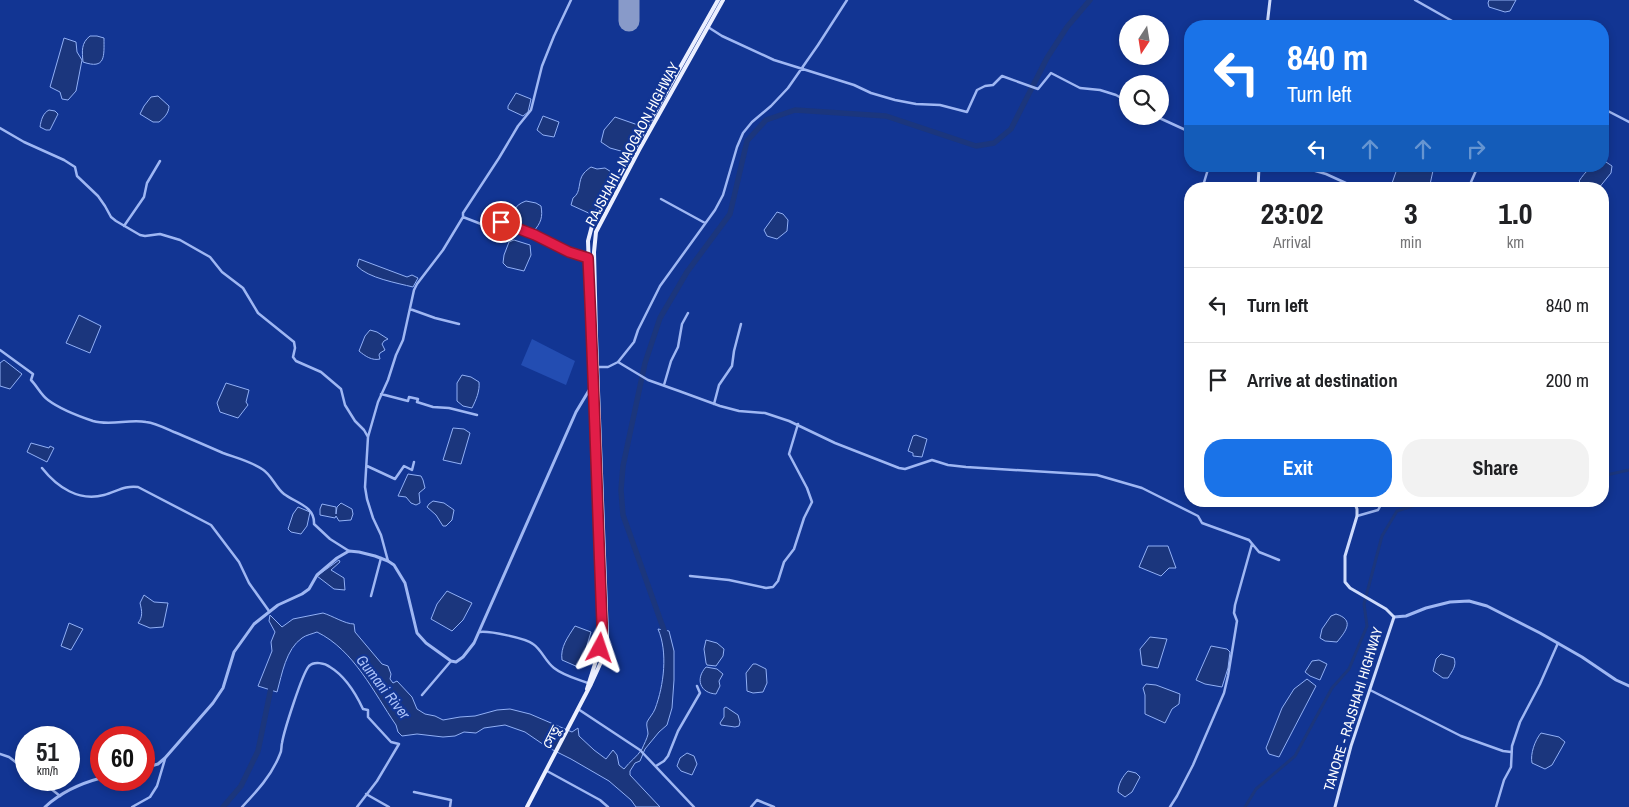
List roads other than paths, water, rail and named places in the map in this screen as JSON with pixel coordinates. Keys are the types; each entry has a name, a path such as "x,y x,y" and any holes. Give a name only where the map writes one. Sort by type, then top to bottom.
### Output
{"main road":[{"name":"RAJSHAHI - NAOGAON HIGHWAY","path":"597,414 598,367 594,241 599,224 718,0"},
{"name":"RAJSHAHI - NAOGAON HIGHWAY","path":"571,724 600,662 607,638 588,241 593,222 723,0"},
{"path":"1268,20 1270,0"},
{"path":"590,298 595,298"},
{"path":"1356,507 1357,516 1345,556 1345,582 1350,588 1386,609 1394,617"},
{"name":"TANORE - RAJSHAHI HIGHWAY","path":"1335,807 1351,746 1394,617"},
{"name":"সেতু","path":"547,771 571,724"},
{"path":"527,807 547,771"}],"street":[{"path":"388,561 381,535 367,499 365,487 368,437 372,418 403,340 417,284 444,250 463,217 463,213 518,126 531,110 542,66 571,0"},
{"path":"598,367 618,362 634,342 660,286 715,210 723,195 742,133 788,88 847,0"},
{"path":"1415,0 1451,20"},
{"path":"708,27 752,50 895,100 916,104 940,105 967,112 977,90 985,86 994,85 1002,76 1038,90 1051,73 1080,88 1100,90 1119,97"},
{"path":"1609,112 1629,122"},
{"path":"1169,122 1184,129"},
{"path":"0,128 75,167 77,176 98,196 111,217 124,226 140,235 160,234 180,240 210,257 222,272 243,288 258,313 294,342 293,357 296,361 321,372 341,389 345,405 354,421 364,430 368,437"},
{"path":"124,226 144,197 147,183 160,161"},
{"path":"1319,172 1344,182"},
{"path":"660,199 706,223"},
{"path":"463,217 494,230 501,222 535,235 569,252 588,258"},
{"path":"410,309 459,324"},
{"path":"664,386 671,361 678,347 682,324 688,313"},
{"path":"714,404 719,385 732,366 741,324"},
{"path":"0,350 33,374 30,380 46,399 74,413 95,422 146,422 246,460 262,468 271,476 284,494 301,502 312,513 314,524 319,529 349,551 381,558 394,565 405,583 417,633 426,644 451,661 456,662 463,657 480,632 576,412 594,381"},
{"path":"618,362 648,380 714,404 739,411 765,413 798,424 852,450 889,465 906,469 932,460 966,468 1098,475 1122,481 1142,488 1193,513 1198,516 1202,523 1249,540 1259,552 1279,560"},
{"path":"381,394 408,401 409,397 418,399 417,402 433,407 440,406 478,415"},
{"path":"690,576 729,580 766,588 773,587 778,581 784,562 794,548 804,518 812,502 807,488 789,454 798,424"},
{"path":"367,466 395,479 404,466 412,470 414,462"},
{"path":"42,468 54,482 75,493 94,497 125,487 138,487 211,525 239,562 249,583 269,611"},
{"path":"1357,516 1378,510 1380,507"},
{"path":"1170,807 1178,796 1193,765 1224,692 1236,621 1235,605 1252,544"},
{"path":"155,765 165,758 213,703 223,688 234,652 254,624 269,611 309,589 317,575 337,558 349,551"},
{"path":"371,596 381,558"},
{"path":"1394,617 1406,616 1426,608 1450,602 1470,601 1487,606 1558,643 1616,680 1629,686"},
{"path":"480,632 497,633 532,643 551,666 560,672 590,684"},
{"path":"1496,807 1504,780 1511,767 1512,746 1520,722 1540,684 1558,643"},
{"path":"422,695 451,661"},
{"path":"242,807 262,786 281,753 282,743 299,686 309,666 315,663 327,665 336,670 356,695 363,709 368,710 368,717 391,742 399,744 357,807"},
{"path":"656,766 668,756 678,731 700,694 697,686"},
{"path":"1370,690 1461,736 1511,752"},
{"path":"578,710 640,750 694,807"},
{"path":"0,754 15,762"},
{"path":"132,807 150,797 157,786 165,758"},
{"path":"547,771 600,800 608,807"},
{"path":"45,807 60,796 90,781"},
{"path":"54,791 60,796"},
{"path":"414,792 451,800 450,807"},
{"path":"366,794 389,807"},
{"path":"751,807 757,800 761,800 774,807"}],"water":[{"path":"1489,0 1516,0 1510,11 1505,12 1489,7"},
{"path":"90,36 104,38 103,56 100,63 91,64 83,62 82,51 84,44"},
{"path":"64,38 76,42 77,52 82,60 76,91 68,100 62,99 60,92 50,87"},
{"path":"516,93 531,99 528,112 523,116 508,109"},
{"path":"158,96 169,106 169,109 159,122 153,122 140,114 151,97"},
{"path":"49,110 55,111 58,114 50,130 46,130 40,127 45,113"},
{"path":"543,116 559,122 554,137 543,135 537,130"},
{"path":"615,117 638,125 628,153 610,148 601,142 604,130"},
{"path":"1609,164 1612,166 1611,173 1604,182 1580,182 1586,172 1609,172"},
{"path":"591,167 597,169 605,168 616,175 593,215 571,205 573,198 578,193 582,176"},
{"path":"1396,172 1433,172 1431,182 1392,182"},
{"path":"526,201 541,206 541,220 533,232 511,223 514,210"},
{"path":"777,212 783,214 788,220 787,231 777,239 767,236 764,230"},
{"path":"514,240 530,245 531,255 524,271 507,267 503,263 509,242"},
{"path":"359,259 407,277 412,275 418,278 413,287 383,280 368,274 357,266"},
{"path":"79,315 101,326 90,353 66,343"},
{"path":"370,330 388,339 382,344 385,350 380,353 380,359 371,359 359,351 365,336"},
{"path":"4,360 22,374 10,389 0,386 0,363"},
{"path":"462,375 471,377 479,382 478,392 472,408 463,406 457,401 457,383"},
{"path":"226,383 249,390 246,402 248,405 238,418 220,412 217,403"},
{"path":"453,428 464,429 470,433 461,464 443,460"},
{"path":"916,435 927,439 922,457 913,456 913,453 908,451 913,436"},
{"path":"31,443 54,448 47,462 27,452"},
{"path":"408,474 421,476 423,480 425,488 419,493 420,503 416,505 411,503 406,497 398,496"},
{"path":"433,501 444,503 454,510 452,520 446,526 443,526 436,515 427,507"},
{"path":"341,503 352,509 351,520 339,521 336,516 335,518 320,515 322,504 336,507 336,514 337,507"},
{"path":"298,507 310,512 307,526 301,534 291,532 288,529 293,514"},
{"path":"1148,546 1168,546 1176,568 1169,568 1161,576 1139,567"},
{"path":"339,560 340,562 331,570 344,578 345,590 334,589 317,576"},
{"path":"447,591 472,603 463,620 452,631 431,619 437,604"},
{"path":"144,595 154,602 168,603 163,627 150,628 138,623 142,614 140,603"},
{"path":"323,613 354,624 355,632 382,664 388,666 391,674 390,679 393,683 397,681 412,697 417,709 425,714 443,720 510,709 530,714 572,732 578,728 579,736 606,759 613,750 617,755 619,765 624,769 640,752 648,736 647,722 658,700 664,669 663,648 658,629 669,631 674,651 672,708 667,725 645,749 640,761 635,763 630,771 630,775 660,807 636,807 631,800 609,781 547,747 525,732 505,725 484,728 476,733 464,732 455,736 443,737 417,734 402,736 362,673 342,650 317,632 302,638 288,655 277,692 258,686 272,651 271,642 275,632 269,621 270,615 282,627 293,619"},
{"path":"1336,614 1345,619 1347,623 1346,630 1337,642 1325,641 1320,638 1322,629 1331,616"},
{"path":"69,623 83,629 71,650 61,646"},
{"path":"575,626 591,632 578,667 562,660 563,646"},
{"path":"1150,637 1167,639 1158,668 1142,665 1140,649"},
{"path":"706,640 717,643 724,649 723,656 716,666 707,665 706,663 704,649"},
{"path":"1211,646 1227,649 1230,652 1228,668 1222,687 1205,684 1196,680"},
{"path":"1441,654 1454,658 1455,661 1448,678 1443,678 1433,671 1436,659"},
{"path":"1319,660 1327,664 1320,680 1305,672 1312,661"},
{"path":"753,664 766,669 767,683 763,692 753,693 747,691 746,673"},
{"path":"706,667 717,669 723,674 716,694 706,691 701,685 701,676"},
{"path":"1307,679 1316,686 1279,757 1269,754 1266,748 1282,708 1294,689"},
{"path":"1146,684 1156,685 1180,694 1179,704 1172,709 1165,723 1145,714 1143,688"},
{"path":"726,707 738,715 739,726 721,725 720,723 724,717 724,708"},
{"path":"1541,733 1559,737 1565,742 1552,765 1545,769 1532,763 1534,747"},
{"path":"687,753 694,756 697,764 692,775 681,771 677,766 680,758"},
{"path":"1128,771 1136,773 1140,777 1132,792 1125,797 1118,792 1118,789 1121,780"}],"waterway":[{"path":"666,636 623,515 621,490 623,466 645,363 660,318 687,272 730,214 747,141 766,120 795,110 886,116 976,146 994,143 1011,129 1047,58 1067,27 1090,0"},
{"path":"1609,474 1629,470"},
{"path":"1245,807 1256,789 1295,756 1332,688 1349,669 1367,626 1364,604 1382,536 1397,511 1409,507"},
{"name":"Gumani River","path":"223,807 241,786 258,751 272,683"}]}
